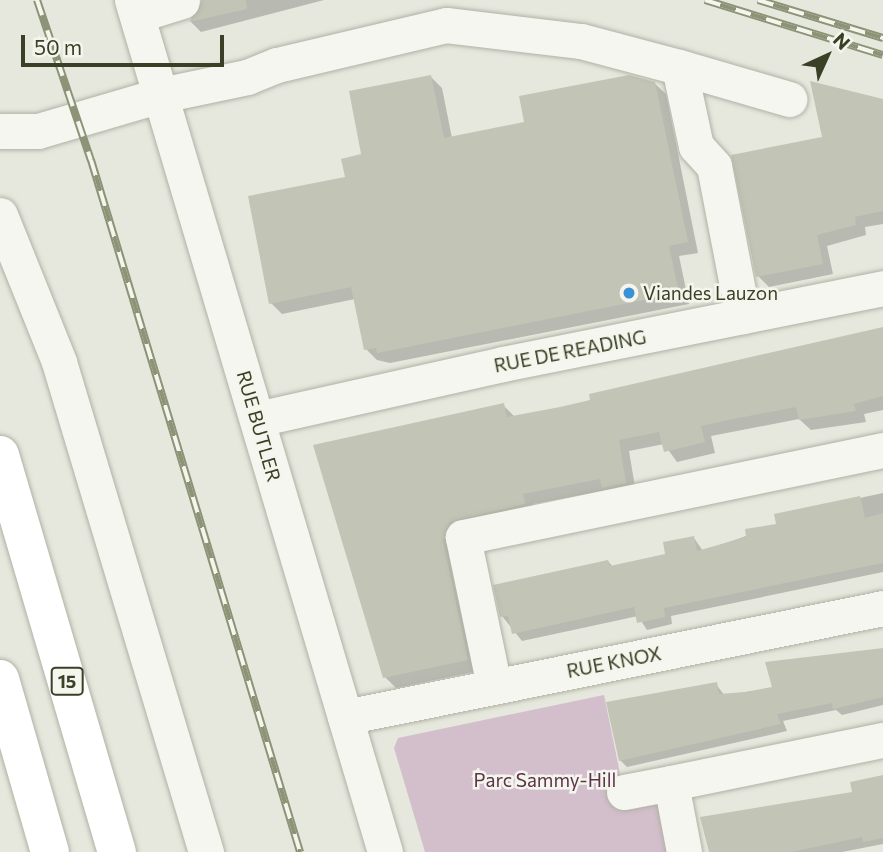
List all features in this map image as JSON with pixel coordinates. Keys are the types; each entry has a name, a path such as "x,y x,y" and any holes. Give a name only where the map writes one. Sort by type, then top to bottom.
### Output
{"highway":[{"name":"15","path":"0,455 117,852"},
{"path":"0,679 50,852"}],"street":[{"path":"134,7 182,1"},
{"name":"RUE BUTLER","path":"134,7 385,852"},
{"path":"3,130 31,111 446,25 581,41 789,99"},
{"path":"679,67 696,146 714,166 743,316"},
{"path":"0,215 62,374 206,852"},
{"name":"RUE DE READING","path":"257,419 883,288"},
{"path":"494,686 463,537 883,450"},
{"name":"RUE KNOX","path":"345,717 883,608"},
{"path":"624,792 883,740"},
{"path":"671,783 684,852"}],"green space":[{"name":"Parc Sammy-Hill","path":"604,695 625,798 663,791 675,852 425,852 394,748 398,738"}],"building":[{"path":"202,0 246,0 247,9 189,22"},
{"path":"431,75 444,138 524,122 519,96 629,75 655,82 688,242 669,246 679,293 377,353 376,348 364,350 351,287 269,304 248,196 345,177 341,159 361,154 349,91"},
{"path":"810,81 883,99 883,211 855,217 856,225 817,235 823,264 756,277 731,155 822,137"},
{"path":"883,327 883,396 854,404 856,411 799,420 796,407 733,419 701,426 705,442 664,452 659,432 619,440 626,483 602,488 600,479 523,494 525,504 450,522 443,541 468,660 383,678 313,445 504,403 507,417 560,407 590,400 589,394"},
{"path":"860,496 865,518 883,513 883,563 664,608 665,617 637,623 634,607 512,634 508,616 500,617 493,585 608,560 610,566 665,554 663,542 694,536 697,551 746,537 745,529 776,524 774,514"},
{"path":"883,648 883,697 833,709 832,703 777,714 781,724 619,761 606,702 717,682 719,694 772,687 765,662"},
{"path":"883,775 883,838 863,842 862,837 792,852 709,852 700,817 852,792 850,782"}],"railway":[{"path":"37,0 91,160 300,852"},
{"path":"705,0 883,55"},
{"path":"758,0 883,38"}],"place":[{"name":"Viandes Lauzon","path":"629,293"}]}
